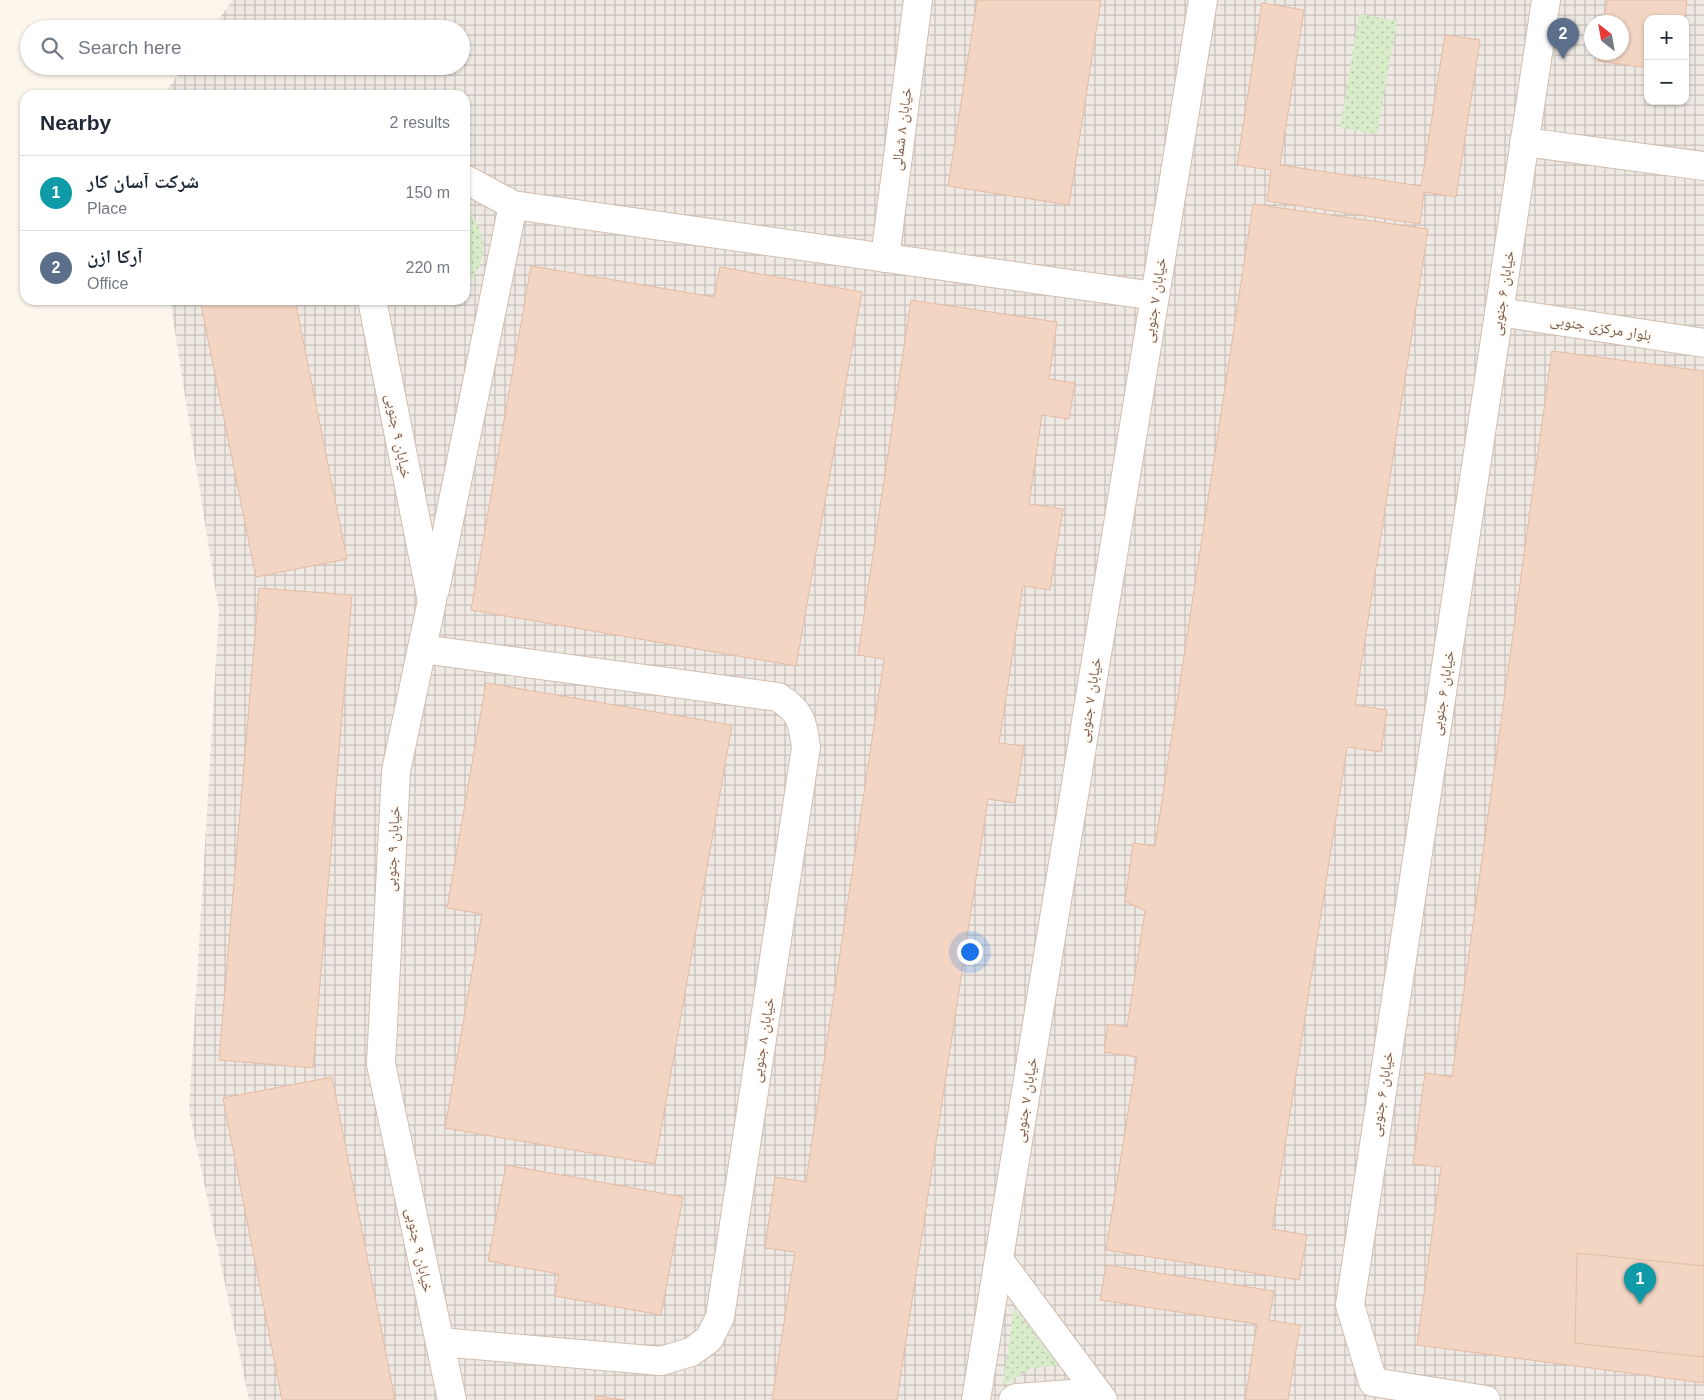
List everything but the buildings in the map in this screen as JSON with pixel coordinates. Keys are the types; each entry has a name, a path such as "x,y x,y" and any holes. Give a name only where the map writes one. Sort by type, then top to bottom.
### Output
{"street":[{"name":"خیابان ۸ شمالی","path":"885,258 918,0"},
{"name":"خیابان ۷ جنوبی","path":"976,1400 1203,0"},
{"name":"خیابان ۶ جنوبی","path":"1486,1400 1373,1382 1350,1305 1499,312 1542,1"},
{"path":"1524,142 1704,166"},
{"path":"470,182 513,205 1155,296"},
{"path":"432,601 513,205"},
{"name":"خیابان ۹ جنوبی","path":"373,305 432,601 396,771 381,1064 452,1400"},
{"name":"بلوار مرکزی جنوبی","path":"1499,312 1704,343"},
{"name":"خیابان ۸ جنوبی","path":"422,650 778,697 793,707 802,723 806,747 720,1317 709,1339 691,1352 661,1361 440,1342"},
{"path":"999,1260 1100,1396"},
{"path":"1013,1400 1016,1398 1100,1396"}],"shaded area":[{"path":"233,0 1704,0 1704,1400 249,1400 189,1110 219,612 171,305 470,305 470,90 167,90 177,75 470,75 470,20 218,20"}],"green space":[{"path":"1359,14 1397,21 1377,134 1340,128"},
{"path":"470,214 482,237 483,247 482,258 470,281"},
{"path":"1014,1308 1059,1365 1032,1368 1003,1385"}],"place":[{"name":"آرکا ازن","path":"1563,59"},
{"name":"شرکت آسان کار","path":"1640,1304"}]}
